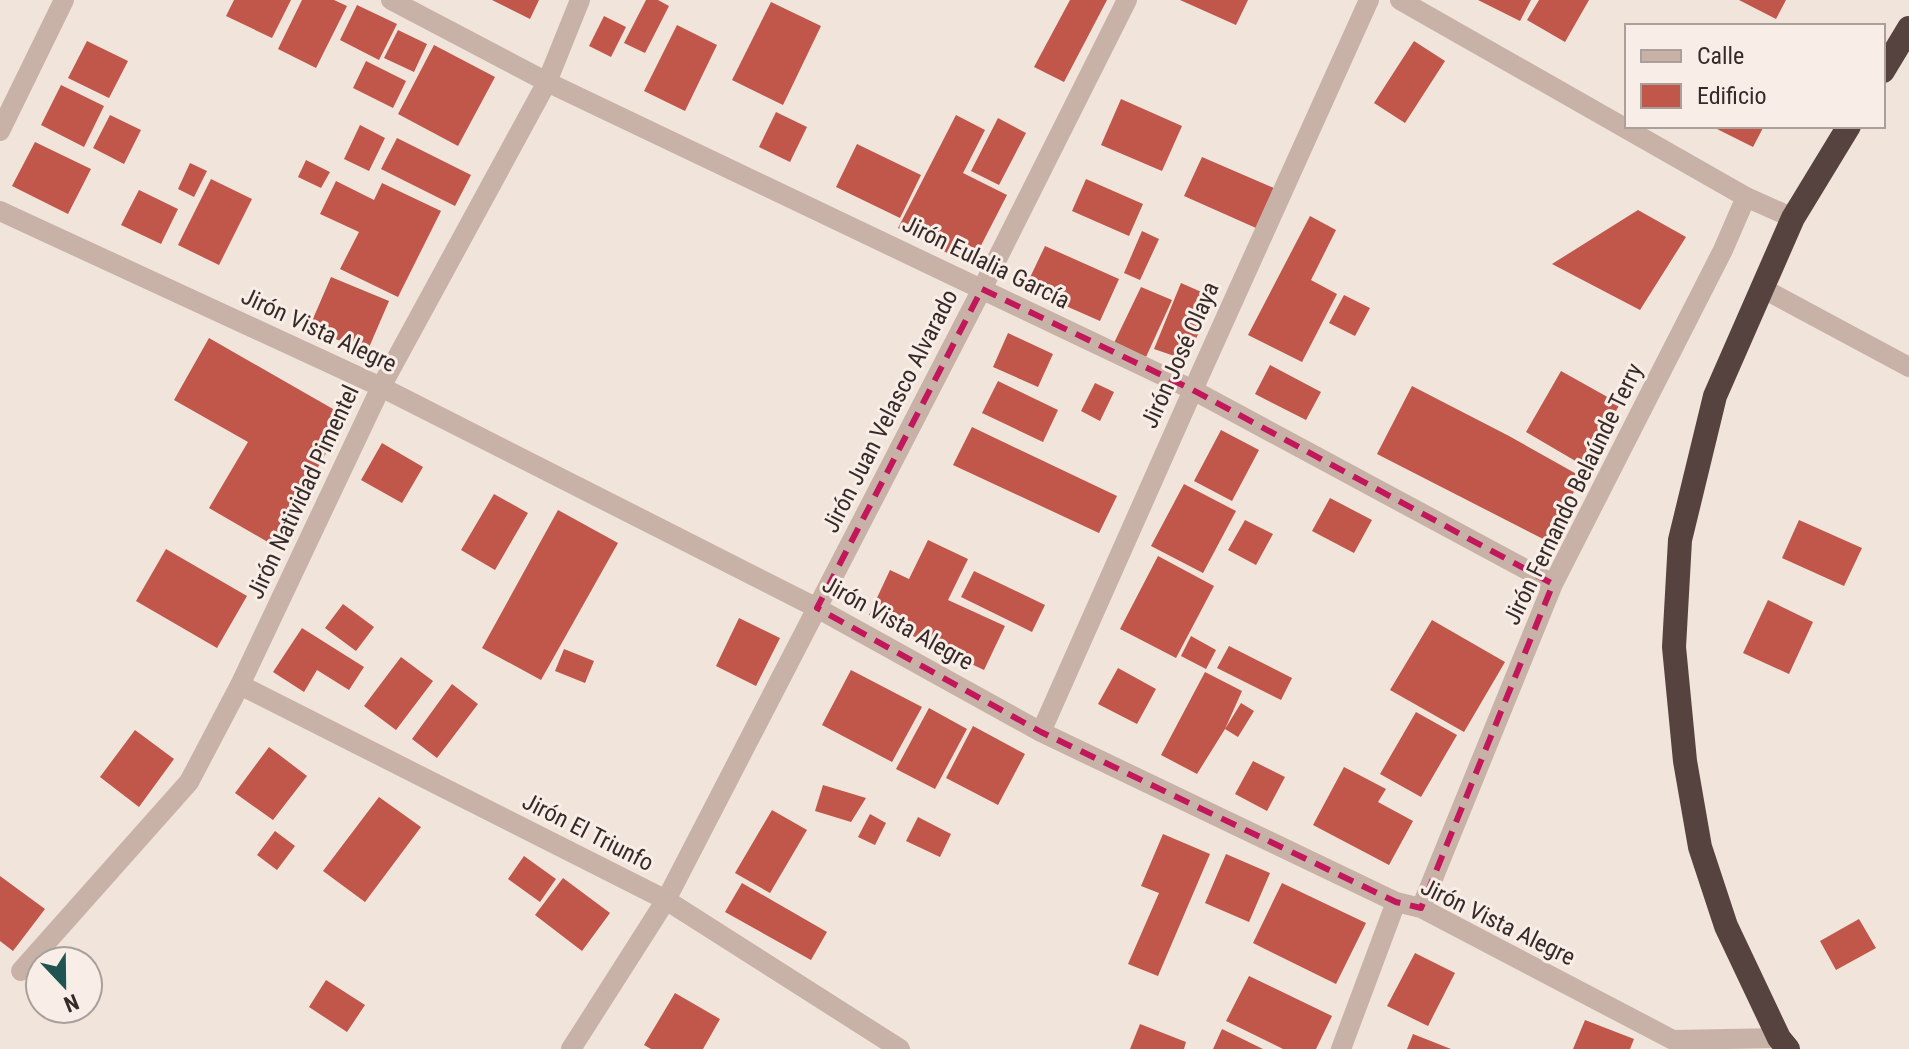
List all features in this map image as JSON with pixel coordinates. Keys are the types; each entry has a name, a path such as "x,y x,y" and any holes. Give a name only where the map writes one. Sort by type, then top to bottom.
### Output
{"highway":[{"path":"1885,68 1909,28"},
{"path":"1784,1044 1726,926 1700,847 1685,761 1674,647 1680,540 1715,396 1793,218 1848,128"}],"street":[{"path":"0,131 64,0"},
{"name":"Jirón Eulalia García","path":"391,0 547,82 1193,390 1553,584"},
{"name":"Jirón Natividad Pimentel","path":"21,971 189,782 240,685 381,387 547,82 580,0"},
{"name":"Jirón Juan Velasco Alvarado","path":"581,1046 666,900 982,289 1127,0"},
{"name":"Jirón José Olaya","path":"1041,732 1369,0"},
{"path":"1400,0 1746,197 1793,218"},
{"name":"Jirón Fernando Belaúnde Terry","path":"1421,908 1553,584 1723,250 1746,197"},
{"name":"Jirón Vista Alegre","path":"0,211 381,387 817,608 1041,732 1396,902 1421,908 1673,1040 1784,1044"},
{"path":"1762,288 1909,367"},
{"name":"Jirón El Triunfo","path":"240,685 666,900 900,1049"},
{"path":"1341,1049 1396,902"}],"highlighted area":[{"path":"982,289 1193,390 1553,584 1421,908 1396,902 1041,732 817,608"}],"building":[{"path":"234,0 291,0 272,38 226,16"},
{"path":"302,0 334,0 347,6 316,68 278,49"},
{"path":"492,0 539,0 530,19"},
{"path":"646,0 658,0 669,6 645,53 624,43"},
{"path":"1070,0 1107,0 1064,82 1034,67"},
{"path":"1180,0 1248,0 1236,25"},
{"path":"1478,0 1531,0 1520,21"},
{"path":"1539,0 1589,0 1565,42 1527,20"},
{"path":"1739,0 1786,0 1776,19"},
{"path":"771,2 821,26 783,105 732,80"},
{"path":"357,5 397,24 379,60 340,40"},
{"path":"604,16 626,27 611,57 589,46"},
{"path":"677,25 717,45 685,111 644,91"},
{"path":"398,30 427,44 414,72 384,58"},
{"path":"87,41 128,61 109,98 68,78"},
{"path":"1414,41 1445,61 1405,123 1374,103"},
{"path":"434,45 495,77 458,146 398,114"},
{"path":"366,61 406,81 393,108 353,88"},
{"path":"61,85 104,106 84,147 41,125"},
{"path":"1121,99 1182,126 1162,171 1101,145"},
{"path":"776,112 807,127 790,162 759,147"},
{"path":"110,115 141,130 124,164 93,148"},
{"path":"956,115 985,130 963,173 1007,195 971,265 898,228"},
{"path":"998,118 1026,133 999,185 971,171"},
{"path":"360,125 385,138 369,171 344,159"},
{"path":"1715,128 1763,128 1753,147"},
{"path":"397,138 471,175 455,206 381,169"},
{"path":"35,142 91,169 68,214 12,186"},
{"path":"857,144 921,175 900,218 836,187"},
{"path":"1202,157 1274,188 1256,228 1184,196"},
{"path":"306,160 330,172 321,188 298,177"},
{"path":"190,163 207,171 194,197 178,189"},
{"path":"211,179 252,199 219,265 178,245"},
{"path":"1086,179 1143,204 1129,236 1072,211"},
{"path":"336,181 374,200 382,183 441,211 398,297 340,269 359,232 320,214"},
{"path":"139,190 178,209 161,244 121,225"},
{"path":"1638,210 1686,237 1640,310 1552,264"},
{"path":"1310,216 1336,230 1311,280 1337,294 1302,362 1248,335"},
{"path":"1142,231 1159,239 1140,280 1124,273"},
{"path":"1045,246 1119,279 1100,321 1025,288"},
{"path":"331,277 389,301 367,352 309,328"},
{"path":"1181,283 1215,298 1186,360 1154,349"},
{"path":"1141,287 1172,300 1146,357 1114,343"},
{"path":"1344,295 1370,308 1355,336 1329,323"},
{"path":"1008,333 1053,354 1038,387 993,367"},
{"path":"209,338 347,417 273,545 209,508 248,442 174,400"},
{"path":"1270,365 1321,392 1306,420 1255,394"},
{"path":"1561,371 1620,404 1584,466 1526,432"},
{"path":"998,381 1058,410 1043,442 982,413"},
{"path":"1095,383 1114,392 1100,421 1081,411"},
{"path":"1412,386 1582,477 1547,541 1377,454"},
{"path":"972,427 1117,496 1099,533 953,465"},
{"path":"1221,430 1259,450 1232,501 1194,481"},
{"path":"382,443 423,467 402,503 361,480"},
{"path":"1184,484 1236,511 1203,573 1151,546"},
{"path":"494,494 528,513 495,570 461,550"},
{"path":"1330,498 1372,520 1354,553 1312,531"},
{"path":"558,510 618,543 541,680 482,648"},
{"path":"1245,520 1273,534 1256,565 1228,550"},
{"path":"1799,520 1862,548 1844,586 1782,558"},
{"path":"928,540 968,559 948,600 1005,626 984,670 869,615 890,570 909,579"},
{"path":"166,549 247,596 217,648 136,601"},
{"path":"1158,556 1214,586 1176,658 1120,629"},
{"path":"974,571 1045,605 1032,632 961,597"},
{"path":"1768,600 1813,622 1789,674 1743,653"},
{"path":"343,604 374,627 356,651 325,628"},
{"path":"739,618 780,638 756,686 716,666"},
{"path":"1432,620 1505,662 1464,732 1390,690"},
{"path":"302,628 364,667 349,690 317,670 304,692 273,672"},
{"path":"1191,636 1216,650 1206,669 1181,656"},
{"path":"1229,646 1292,678 1281,700 1217,668"},
{"path":"564,649 594,661 585,683 555,671"},
{"path":"401,657 433,681 396,730 364,706"},
{"path":"1118,668 1156,689 1137,724 1098,704"},
{"path":"851,670 922,707 892,762 822,725"},
{"path":"1205,672 1242,691 1225,729 1197,774 1161,755"},
{"path":"452,684 478,704 437,758 412,739"},
{"path":"1241,703 1254,711 1238,737 1225,729"},
{"path":"929,708 967,729 935,789 896,769"},
{"path":"1416,712 1457,735 1421,797 1380,774"},
{"path":"973,726 1025,754 998,805 946,778"},
{"path":"135,730 174,759 139,807 100,777"},
{"path":"269,747 307,776 273,820 235,793"},
{"path":"1253,761 1285,777 1267,811 1235,794"},
{"path":"1344,767 1386,789 1378,802 1413,821 1389,865 1313,825"},
{"path":"823,785 866,798 851,822 815,811"},
{"path":"379,797 421,827 365,902 323,871"},
{"path":"772,810 807,830 770,893 735,873"},
{"path":"870,814 886,823 875,845 858,837"},
{"path":"918,817 951,834 940,857 906,841"},
{"path":"275,831 295,846 277,870 257,855"},
{"path":"1163,834 1210,854 1158,976 1128,964 1159,893 1141,886"},
{"path":"1226,854 1270,873 1249,922 1205,903"},
{"path":"524,856 556,879 540,902 508,879"},
{"path":"0,876 45,909 13,951 0,941"},
{"path":"563,878 610,913 582,951 535,915"},
{"path":"742,883 827,932 811,960 725,912"},
{"path":"1282,883 1366,923 1336,984 1253,943"},
{"path":"1859,919 1876,948 1836,970 1820,941"},
{"path":"1415,953 1455,973 1428,1026 1387,1006"},
{"path":"1249,976 1332,1016 1316,1049 1283,1049 1226,1021"},
{"path":"326,980 365,1005 347,1032 309,1007"},
{"path":"675,993 720,1019 703,1049 651,1049 644,1045"},
{"path":"1585,1020 1634,1039 1630,1049 1573,1049"},
{"path":"1140,1024 1186,1042 1184,1049 1130,1049"},
{"path":"1222,1029 1263,1049 1213,1049"},
{"path":"1413,1034 1451,1049 1407,1049"}]}
